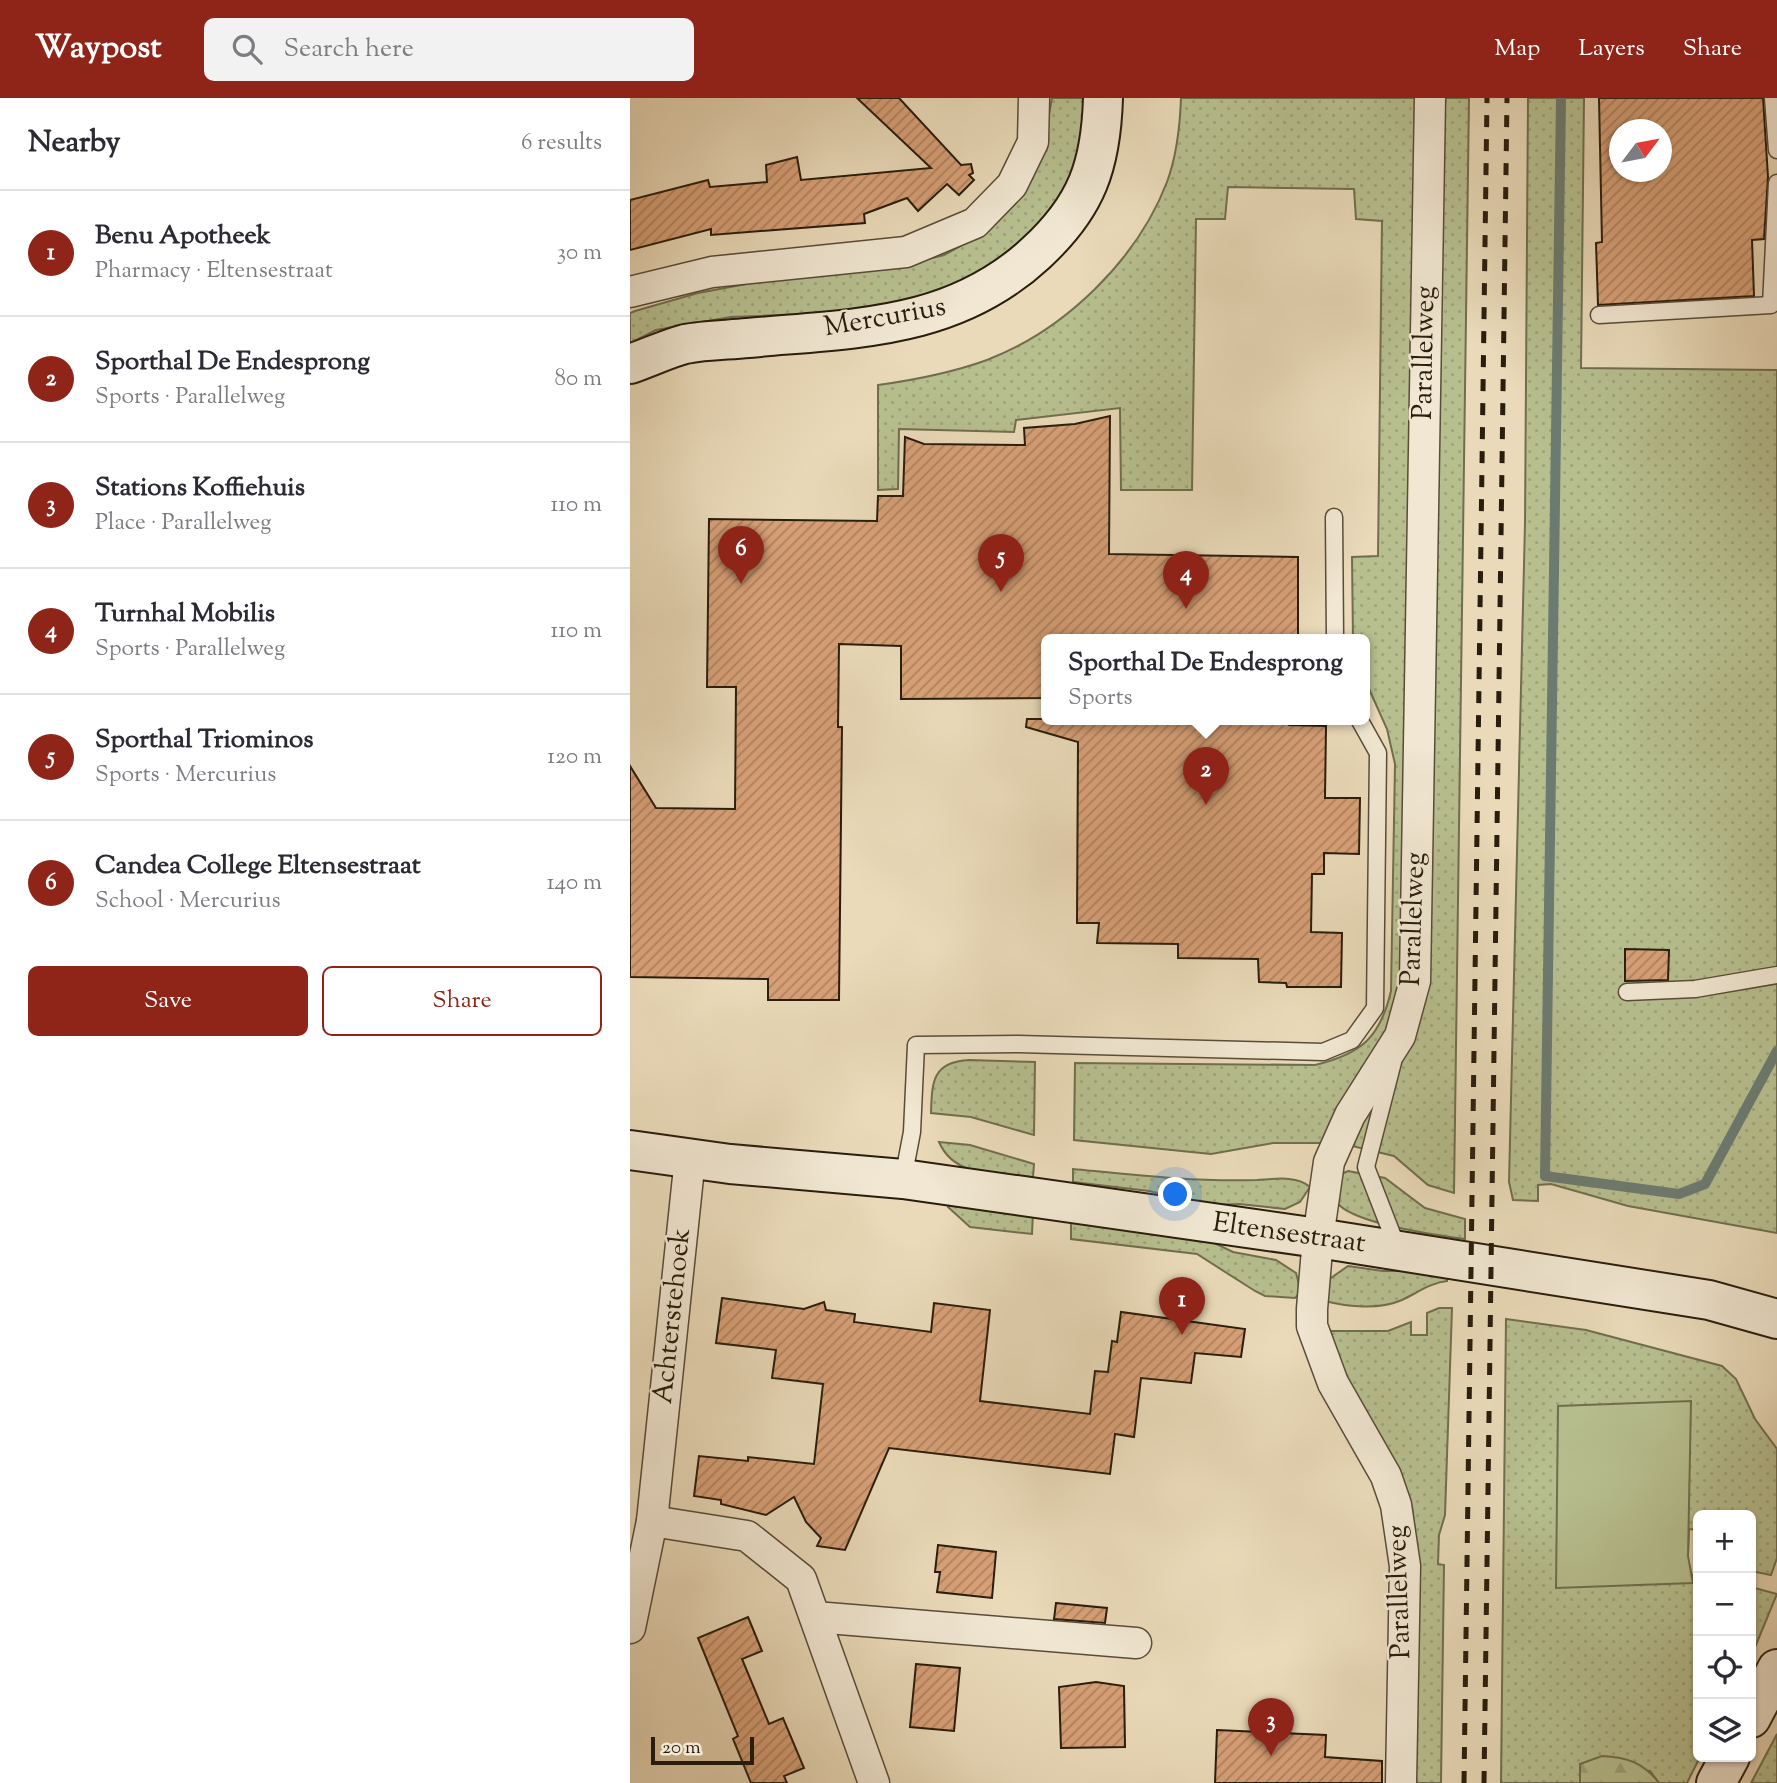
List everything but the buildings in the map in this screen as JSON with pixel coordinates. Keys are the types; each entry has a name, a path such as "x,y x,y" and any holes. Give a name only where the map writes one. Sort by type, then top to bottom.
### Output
{"street":[{"path":"630,292 712,272 906,252 975,223 1012,185 1033,142 1034,98"},
{"name":"Mercurius","path":"630,364 685,344 878,326 955,307 1011,276 1054,237 1087,191 1102,141 1103,98"},
{"name":"Parallelweg","path":"1401,1783 1405,1566 1402,1532 1386,1476 1333,1383 1312,1326 1318,1238 1329,1163 1339,1139 1400,1036 1409,1010 1416,950 1430,98"},
{"name":"Eltensestraat","path":"630,1150 903,1179 1318,1238 1709,1300 1777,1319"},
{"name":"Achterstehoek","path":"630,1628 652,1521 690,1158"},
{"path":"652,1521 747,1536 801,1579 874,1783"},
{"path":"815,1617 1136,1643"},
{"path":"1756,1709 1777,1669"},
{"path":"1716,1783 1727,1762"}],"lane":[{"path":"1773,98 1777,150"},
{"path":"1599,315 1771,305 1777,183"},
{"path":"1334,517 1335,634"},
{"path":"903,1179 912,1132 916,1045 1018,1044 1322,1052 1352,1040 1375,1008 1378,753 1362,725"},
{"path":"1627,992 1695,989 1777,975"},
{"path":"1398,1250 1366,1167 1400,1036"}],"green space":[{"path":"1052,98 1091,98 1082,167 1028,245 948,294 852,312 731,317 656,330 630,343 630,313 635,311 698,293 773,279 900,266 944,255 966,243 1043,147"},
{"path":"1181,98 1415,98 1403,1004 1324,1143 1273,1143 1211,1154 1074,1140 1075,1063 1315,1065 1356,1049 1366,1042 1381,1021 1391,991 1395,764 1387,729 1370,691 1370,634 1353,634 1352,557 1378,556 1382,221 1356,219 1354,189 1228,187 1225,219 1196,219 1192,490 1121,490 1120,408 1016,420 1014,432 899,429 898,489 878,490 878,385 933,376 987,360 1044,330 1095,289 1117,265 1154,211 1173,161"},
{"path":"1439,98 1469,98 1454,1193 1428,1185 1394,1156 1352,1146 1352,1137 1404,1055"},
{"path":"1528,98 1584,98 1581,368 1777,370 1777,1233 1628,1206 1551,1184 1538,1185 1538,1201 1513,1200 1509,1182 1525,523"},
{"path":"969,1060 1035,1062 1034,1135 971,1117 931,1113 934,1083 941,1069"},
{"path":"939,1142 970,1145 1034,1164 1033,1177 993,1174 967,1168 946,1154"},
{"path":"1073,1169 1188,1179 1285,1179 1299,1181 1310,1187 1300,1202 1285,1209 1239,1204 1211,1205 1149,1191 1073,1182"},
{"path":"1348,1171 1385,1178 1425,1208 1465,1219 1465,1239 1379,1223 1348,1211 1338,1204 1337,1176"},
{"path":"948,1207 1033,1212 1032,1234 970,1227"},
{"path":"1071,1216 1208,1240 1233,1252 1276,1260 1296,1273 1301,1292 1295,1298 1265,1296 1197,1254 1071,1239"},
{"path":"1348,1266 1383,1271 1447,1271 1447,1281 1384,1305 1353,1306 1325,1301 1328,1280"},
{"path":"1439,1308 1452,1308 1445,1515 1439,1535 1438,1564 1444,1565 1441,1783 1415,1783 1416,1540 1412,1507 1336,1363 1329,1331 1388,1331 1411,1322 1411,1335 1427,1335 1427,1313"},
{"path":"1506,1319 1586,1330 1722,1366 1736,1379 1755,1419 1777,1449 1777,1558 1771,1575 1756,1572 1756,1510 1693,1510 1693,1529 1689,1529 1688,1556 1678,1571 1693,1575 1693,1762 1698,1762 1687,1783 1659,1783 1650,1771 1580,1764 1580,1783 1501,1783"},
{"path":"1691,1401 1688,1556 1693,1583 1556,1588 1558,1406"},
{"path":"1756,1588 1777,1594 1756,1645"},
{"path":"1777,1734 1777,1783 1751,1783"},
{"path":"1602,1756 1634,1762 1647,1770 1659,1783 1580,1783 1580,1764"}],"waterway":[{"path":"1561,98 1545,1176 1679,1194 1705,1184 1777,1051"}],"railway":[{"path":"1464,1783 1487,98"},
{"path":"1484,1783 1507,98"}],"place":[{"name":"Candea College Eltensestraat","path":"741,584"},
{"name":"Sporthal Triominos","path":"1001,592"},
{"name":"Turnhal Mobilis","path":"1186,609"},
{"name":"Sporthal De Endesprong","path":"1206,805"},
{"name":"Benu Apotheek","path":"1182,1335"},
{"name":"Stations Koffiehuis","path":"1271,1756"}]}
